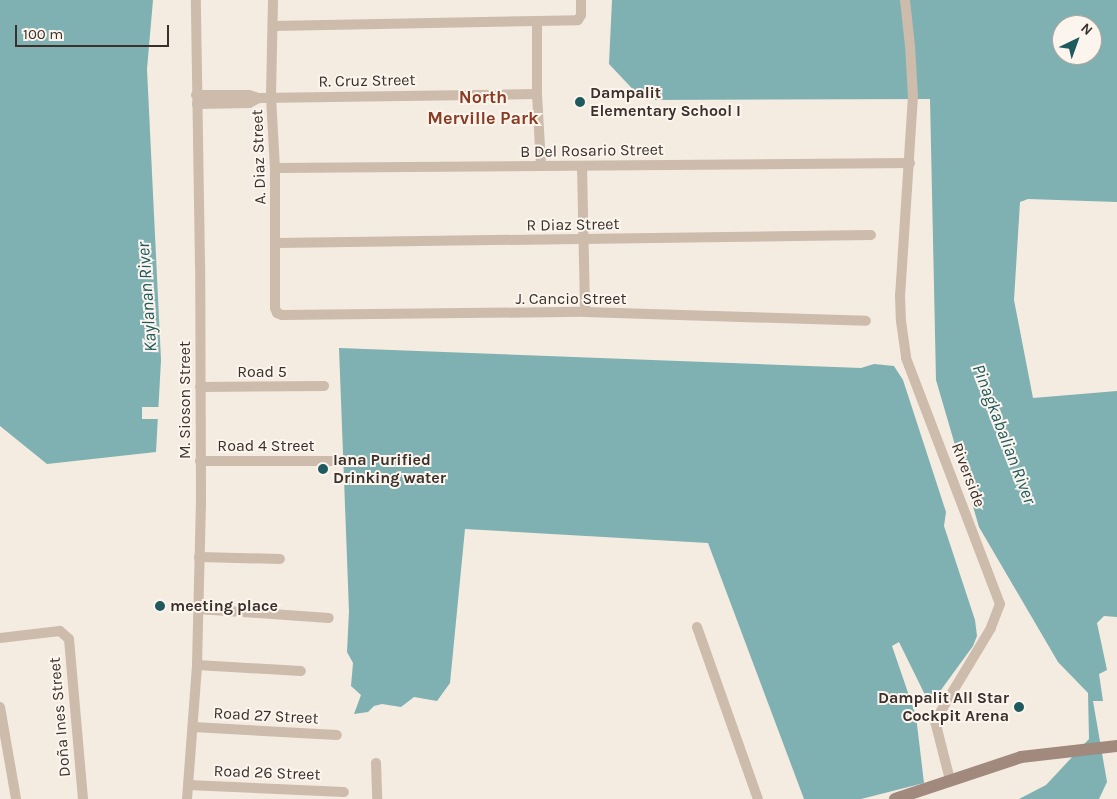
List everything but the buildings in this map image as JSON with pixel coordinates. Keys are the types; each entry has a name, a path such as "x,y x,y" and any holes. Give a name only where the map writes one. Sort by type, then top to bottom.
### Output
{"main road":[{"path":"895,799 1021,758 1117,746"}],"street":[{"name":"M. Sioson Street","path":"187,799 198,665 200,557 196,0"},
{"name":"A. Diaz Street","path":"272,0 271,97 277,243 276,308 278,313"},
{"path":"273,26 578,20 581,15 581,0"},
{"name":"Riverside","path":"904,0 910,46 913,96 900,321 906,358 1000,604 991,628 935,721 950,780"},
{"path":"537,21 536,94 541,166"},
{"name":"R. Cruz Street","path":"197,100 249,103 259,98 271,97 536,94"},
{"name":"B Del Rosario Street","path":"275,168 910,163"},
{"path":"582,166 585,312"},
{"name":"R Diaz Street","path":"277,243 870,236"},
{"name":"J. Cancio Street","path":"278,313 282,316 585,312 866,322"},
{"name":"Road 5","path":"200,387 324,386"},
{"name":"Road 4 Street","path":"200,461 333,461"},
{"path":"200,557 280,559"},
{"path":"198,609 329,618"},
{"path":"697,627 758,799"},
{"name":"Doña Ines Street","path":"0,638 60,631 69,639 83,799"},
{"path":"198,665 302,670"},
{"path":"0,707 16,799"},
{"name":"Road 27 Street","path":"193,727 337,735"},
{"path":"376,763 377,799"},
{"name":"Road 26 Street","path":"188,785 344,792"}],"water":[{"name":"Kaylanan River","path":"0,0 153,0 147,69 161,360 156,452 47,464 0,426"},
{"name":"Pinagkabalian River","path":"612,0 1117,0 1117,202 1028,199 1020,202 1014,300 1033,398 1117,391 1117,617 1104,616 1097,623 1107,670 1099,674 1103,701 1093,701 1107,782 1099,799 1019,799 1046,785 1089,739 1088,693 1058,662 979,527 936,380 930,99 643,100 609,64"},
{"path":"339,348 861,368 874,364 894,366 903,380 946,512 944,526 975,620 977,636 973,646 930,705 899,642 892,646 916,716 924,783 861,799 804,799 708,543 465,529 450,683 437,701 414,697 401,707 382,704 374,706 368,712 354,714 361,695 351,686 353,663 347,652 349,611"}],"pier":[{"path":"142,407 160,407 160,419 142,419"}],"place":[{"name":"Dampalit Elementary School I","path":"580,102"},
{"name":"Iana Purified Drinking water","path":"323,469"},
{"name":"meeting place","path":"160,606"},
{"name":"Dampalit All Star Cockpit Arena","path":"1019,707"}],"district":[{"name":"North Merville Park","path":"483,108"}]}
